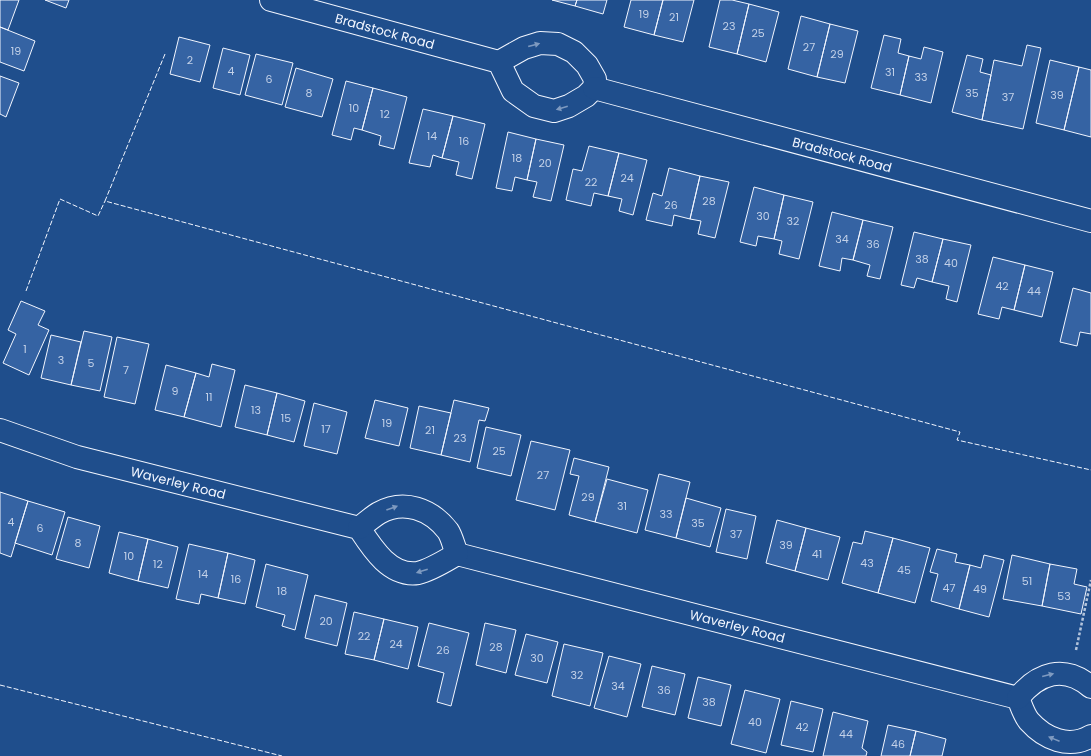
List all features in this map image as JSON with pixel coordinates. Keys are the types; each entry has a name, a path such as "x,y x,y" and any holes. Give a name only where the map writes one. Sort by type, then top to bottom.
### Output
{"street":[{"name":"Bradstock Road","path":"271,0 499,62"},
{"path":"540,43 558,44 574,52 587,65 595,79 594,88 586,96 569,106 554,111 534,106 513,91 499,62 524,48 540,43"},
{"name":"Bradstock Road","path":"594,88 1091,221"},
{"name":"Waverley Road","path":"0,430 77,457 359,528"},
{"path":"400,505 416,507 436,519 448,532 456,554 437,565 417,573 400,571 386,562 373,549 359,528 379,513 400,505"},
{"name":"Waverley Road","path":"456,554 1018,698"},
{"path":"1091,687 1084,681 1070,676 1056,674 1041,677 1029,684 1018,698 1028,720 1053,740 1068,743 1082,742 1091,736"}],"path":[{"path":"1070,676 1091,580"}],"building":[{"path":"0,0 19,0 8,30 0,27"},
{"path":"45,0 69,0 66,8"},
{"path":"552,0 577,0 575,6"},
{"path":"577,0 607,0 603,14 575,6"},
{"path":"631,0 663,0 654,35 624,27"},
{"path":"663,0 694,0 683,42 654,35"},
{"path":"720,0 732,0 749,4 737,54 709,47"},
{"path":"749,4 779,12 766,62 737,54"},
{"path":"801,16 830,24 817,77 788,69"},
{"path":"830,24 858,31 845,83 817,77"},
{"path":"0,27 35,41 24,71 0,62"},
{"path":"884,35 901,39 898,53 909,56 900,95 871,88"},
{"path":"179,37 210,45 200,82 170,74"},
{"path":"1027,45 1041,48 1023,129 982,120 994,60 1022,66"},
{"path":"924,47 943,52 931,103 900,95 909,56 921,59"},
{"path":"223,48 250,55 240,95 213,88"},
{"path":"256,54 293,63 282,105 245,95"},
{"path":"967,55 983,59 980,72 991,75 982,120 952,112"},
{"path":"1050,60 1079,67 1064,130 1036,123"},
{"path":"1079,67 1091,70 1091,137 1064,130"},
{"path":"296,68 333,79 322,117 285,107"},
{"path":"0,76 19,83 6,117 0,114"},
{"path":"346,81 373,88 362,130 354,128 351,140 332,135"},
{"path":"373,88 407,97 394,149 379,145 381,136 362,130"},
{"path":"423,109 453,116 442,158 433,155 430,167 409,163"},
{"path":"453,116 485,124 472,179 456,175 459,162 442,158"},
{"path":"508,132 536,139 527,180 515,177 512,191 496,188"},
{"path":"536,139 564,145 551,201 533,197 537,182 527,180"},
{"path":"589,146 619,153 608,196 594,193 591,206 566,200 573,169 582,171"},
{"path":"619,153 647,160 633,215 619,211 622,199 608,196"},
{"path":"669,168 700,176 690,219 674,215 672,226 646,220 653,193 662,196"},
{"path":"700,176 729,182 715,238 698,234 701,221 690,219"},
{"path":"754,187 784,195 774,239 758,236 756,246 740,242"},
{"path":"784,195 813,202 799,259 779,254 782,241 774,239"},
{"path":"832,212 863,220 853,260 842,258 840,271 819,266"},
{"path":"863,220 893,227 880,279 867,276 870,265 853,260"},
{"path":"914,232 943,239 932,282 917,278 914,288 901,285"},
{"path":"943,239 971,245 957,302 946,299 949,286 932,282"},
{"path":"993,257 1025,265 1014,310 1002,307 999,319 978,314"},
{"path":"1025,265 1053,272 1042,317 1014,310"},
{"path":"1073,288 1091,293 1091,334 1080,332 1077,346 1060,342"},
{"path":"21,301 45,311 38,325 49,330 29,375 3,363 16,334 8,330"},
{"path":"84,331 112,337 100,391 71,385"},
{"path":"51,335 81,342 71,385 41,378"},
{"path":"117,337 149,344 135,404 104,397"},
{"path":"212,364 235,370 221,427 184,417 196,373 209,377"},
{"path":"166,365 196,373 184,417 155,410"},
{"path":"245,385 277,393 267,435 235,427"},
{"path":"277,393 305,401 294,442 267,435"},
{"path":"375,400 408,408 399,446 365,438"},
{"path":"454,400 489,408 485,421 479,420 470,462 441,455"},
{"path":"314,403 347,412 337,454 304,446"},
{"path":"419,406 451,413 441,455 410,448"},
{"path":"486,427 521,435 511,476 477,468"},
{"path":"531,441 570,450 555,510 516,500"},
{"path":"574,458 609,467 595,522 569,515 579,476 570,474"},
{"path":"659,474 690,482 676,538 645,530"},
{"path":"607,479 648,490 637,533 595,522"},
{"path":"0,492 28,501 11,557 0,553"},
{"path":"686,498 721,508 710,547 676,538"},
{"path":"28,501 65,512 52,555 15,543"},
{"path":"726,509 756,516 747,559 716,552"},
{"path":"68,517 100,526 89,568 56,559"},
{"path":"777,520 806,528 795,571 766,563"},
{"path":"806,528 840,537 828,580 795,571"},
{"path":"865,531 893,538 878,593 842,583 853,542 862,544"},
{"path":"119,532 148,539 138,581 109,573"},
{"path":"893,538 930,548 915,603 878,593"},
{"path":"148,539 178,547 168,588 138,581"},
{"path":"189,544 228,553 218,598 201,594 199,604 176,599"},
{"path":"937,549 957,554 955,562 970,565 959,609 931,601 938,574 930,572"},
{"path":"228,553 255,560 245,604 218,598"},
{"path":"984,555 1004,560 989,617 959,609 970,565 981,568"},
{"path":"1012,555 1050,564 1042,606 1003,599"},
{"path":"266,564 308,575 295,630 282,626 285,615 256,607"},
{"path":"1050,564 1077,569 1074,584 1087,587 1081,614 1042,606"},
{"path":"315,595 347,603 337,646 305,638"},
{"path":"354,612 384,619 374,660 345,654"},
{"path":"384,619 418,627 408,669 374,660"},
{"path":"429,623 469,633 451,706 437,702 444,673 418,666"},
{"path":"485,623 516,630 506,673 476,665"},
{"path":"526,634 558,642 547,683 515,675"},
{"path":"564,644 603,653 590,706 552,696"},
{"path":"609,656 641,664 627,717 594,708"},
{"path":"652,666 685,674 675,715 642,707"},
{"path":"698,677 731,685 721,726 688,718"},
{"path":"745,690 780,699 766,753 731,744"},
{"path":"791,701 823,709 813,752 781,745"},
{"path":"833,712 868,721 862,748 867,752 866,756 823,756"},
{"path":"888,725 916,731 910,756 881,756"},
{"path":"916,731 946,739 942,756 910,756"}],"fence":[{"path":"165,54 105,201 960,432 957,440 1091,470"},
{"path":"26,291 60,199 98,216 105,201"},
{"path":"0,685 282,756"}]}
